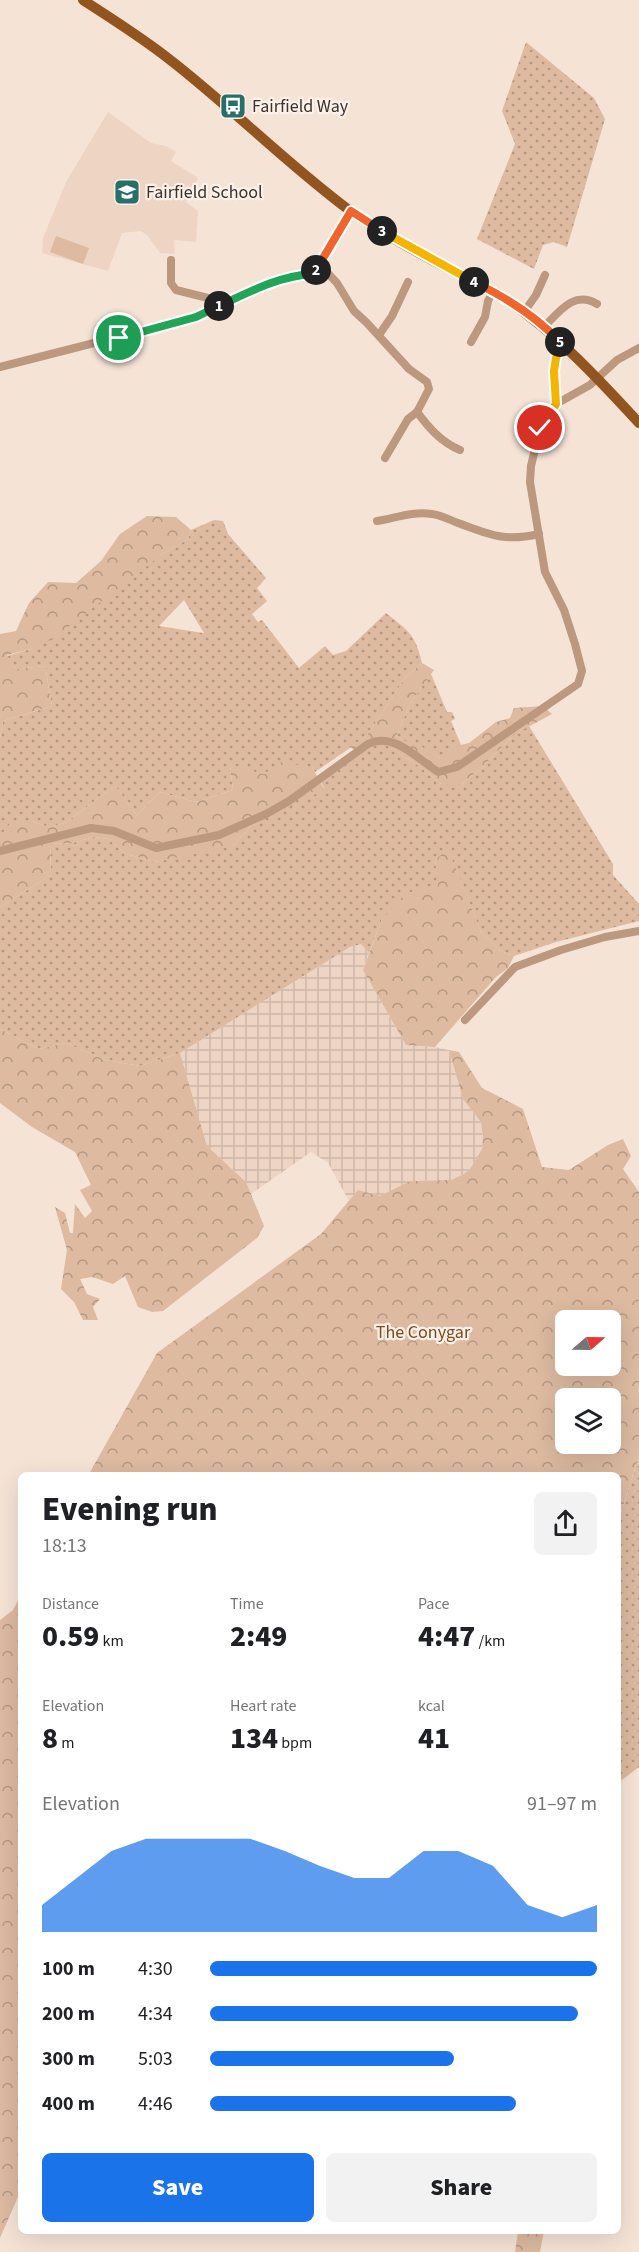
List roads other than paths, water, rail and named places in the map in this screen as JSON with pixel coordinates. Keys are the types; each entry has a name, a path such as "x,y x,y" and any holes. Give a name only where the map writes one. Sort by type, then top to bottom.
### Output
{"main road":[{"path":"83,0 130,30 172,61 351,211 419,252 494,291 544,327 598,378 639,423"}],"street":[{"path":"0,367 196,317 273,282 297,275 312,274 320,265 351,211"},
{"path":"171,260 171,284 176,290 212,299 220,305"},
{"path":"320,265 337,283 354,311 409,369 428,384 429,389 417,412 408,419 385,458"},
{"path":"524,312 536,295 545,275"},
{"path":"379,335 392,316 403,285"},
{"path":"471,342 485,317 488,301 494,291"},
{"path":"544,327 570,302 580,298 589,299 597,304"},
{"path":"556,404 554,371 562,344"},
{"path":"0,851 91,828 114,831 156,848 219,835 267,814 289,801 377,739 393,742 438,772 457,767 578,684 582,671 578,653 564,610 545,572 530,482 531,466 540,428 556,404 590,386 617,360 639,348"},
{"path":"417,412 428,428 449,445 460,450"},
{"path":"377,521 407,513 435,514 502,538 520,538 539,534"},
{"path":"465,1020 515,968 561,950 604,937 639,931"}],"place":[{"name":"Fairfield Way","path":"233,106"},
{"name":"Fairfield School","path":"127,192"}],"park label":[{"name":"The Conygar","path":"423,1332"}]}
